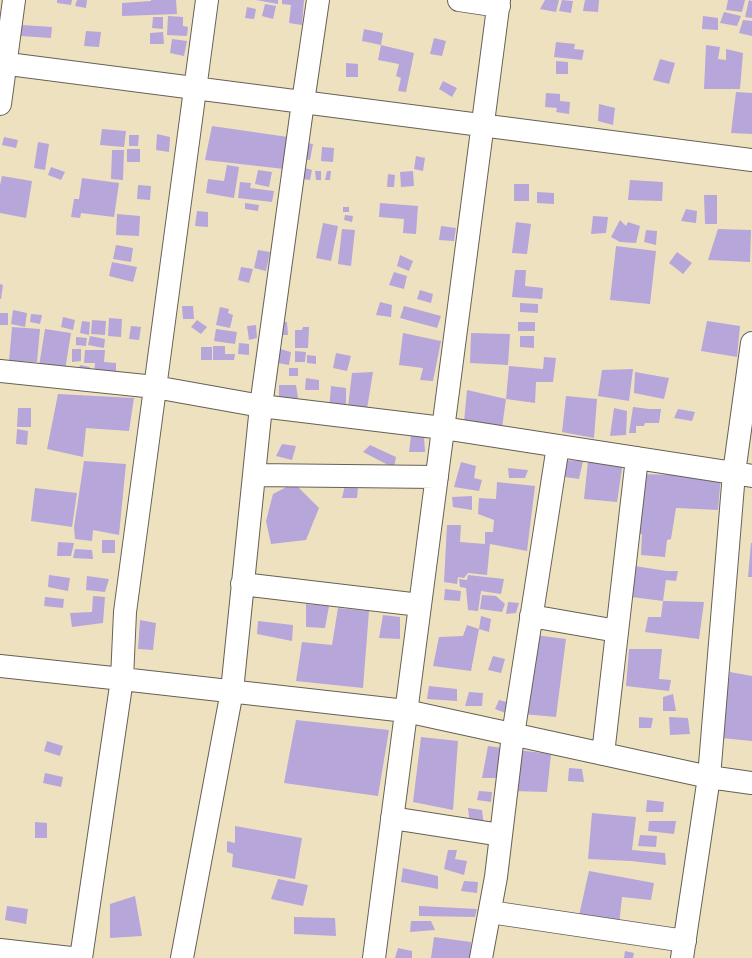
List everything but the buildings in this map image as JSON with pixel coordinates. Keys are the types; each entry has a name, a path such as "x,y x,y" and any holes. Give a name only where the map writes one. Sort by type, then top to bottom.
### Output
{"street":[{"path":"0,104 2,64 14,0"},
{"path":"81,958 122,679 125,612 207,0"},
{"path":"182,958 232,691 261,406 318,0"},
{"path":"374,958 499,3 459,0"},
{"path":"2,64 752,160"},
{"path":"490,912 684,950 709,777 743,474 752,343"},
{"path":"0,371 155,387 261,406 444,428 743,474"},
{"path":"481,958 496,877 513,735 558,446"},
{"path":"603,754 637,458"},
{"path":"254,475 437,477"},
{"path":"242,584 420,606"},
{"path":"532,616 617,631"},
{"path":"0,666 406,711 709,777 752,783"},
{"path":"392,818 501,835"},
{"path":"0,950 71,958"}]}
